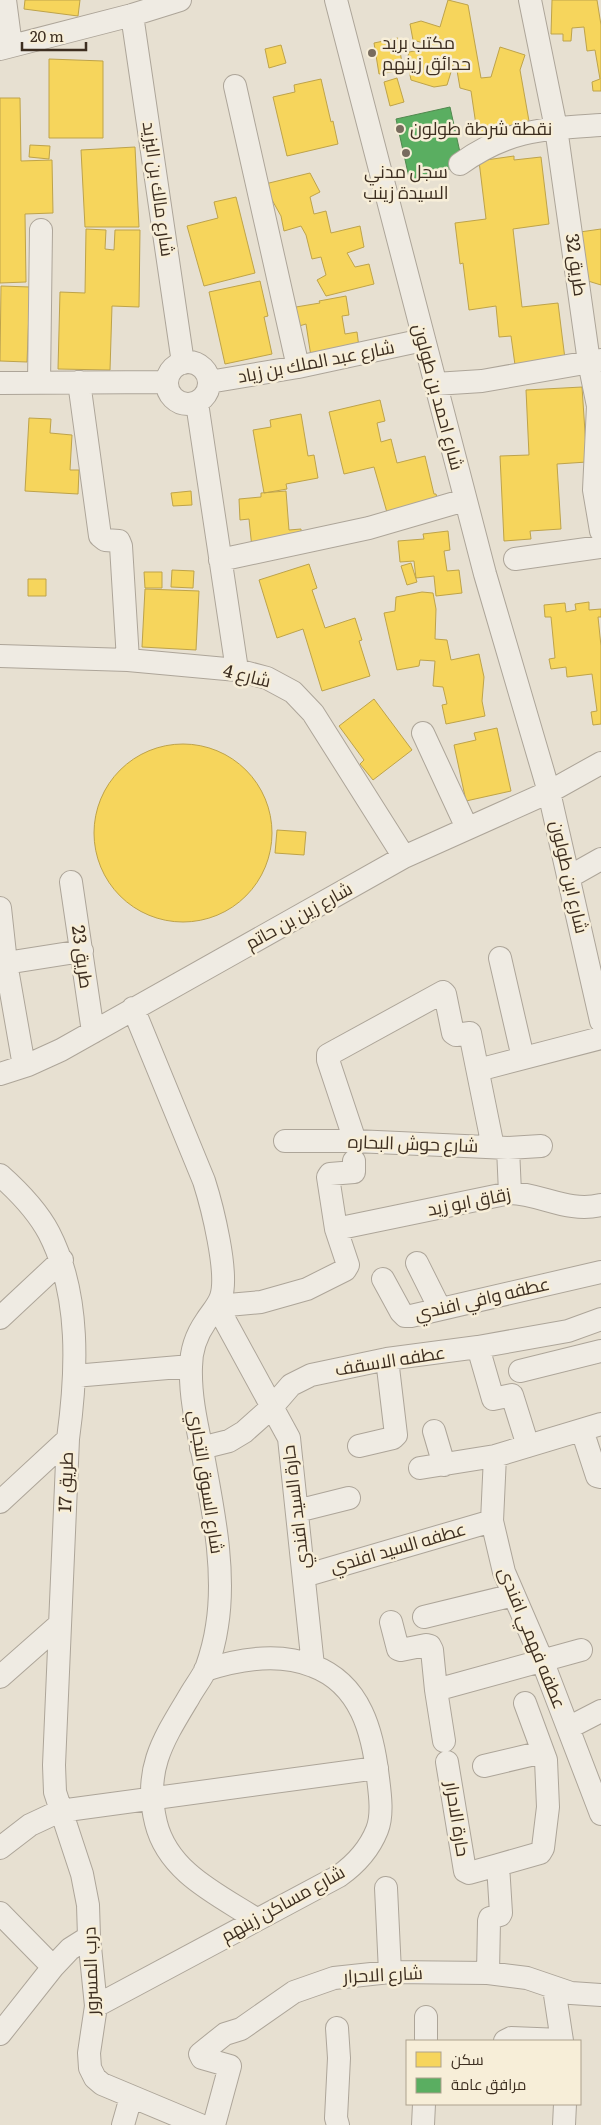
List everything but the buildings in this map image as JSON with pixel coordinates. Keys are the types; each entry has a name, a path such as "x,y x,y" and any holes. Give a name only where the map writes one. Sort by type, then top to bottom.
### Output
{"street":[{"path":"5,0 6,48 132,15 180,0"},
{"name":"شارع احمد بن طولون","path":"336,0 465,500 549,792"},
{"name":"طريق 32","path":"530,0 556,128 595,361 598,406 594,490 601,531"},
{"name":"شارع مالك بن اليزيد","path":"132,15 183,363"},
{"path":"234,86 298,367"},
{"path":"460,164 482,149 506,138 531,131 601,125"},
{"path":"39,383 41,230"},
{"name":"شارع عبد الملك بن زياد","path":"209,382 298,367 423,340"},
{"path":"435,384 482,381 595,361"},
{"path":"183,363 201,366 207,373 209,382 206,394 197,403 188,405 180,403 173,398 168,390 167,382 170,373 176,366 183,363"},
{"path":"79,382 100,536 105,540 119,541 122,546 128,660"},
{"path":"0,383 167,382"},
{"path":"197,403 237,670"},
{"path":"220,560 369,528 465,500"},
{"path":"515,559 601,547"},
{"name":"شارع 4","path":"0,656 128,660 237,670 267,678 293,692 313,713 404,857"},
{"path":"423,733 466,828"},
{"name":"شارع زين بن حاتم","path":"0,1074 61,1050 404,857 549,792 601,763"},
{"name":"شارع ابن طولون","path":"549,792 569,877 592,941 601,1021"},
{"path":"569,877 601,859"},
{"name":"طريق 23","path":"71,882 93,1032"},
{"path":"0,908 6,963 24,1066"},
{"path":"6,963 82,951"},
{"path":"500,958 523,1058"},
{"path":"217,1306 261,1302 307,1290 347,1268 336,1229 328,1177 330,1174 354,1172 354,1151 328,1055 443,992 453,1033 456,1035 470,1033 478,1070 501,1147 510,1193"},
{"name":"شارع السوق التجاري","path":"134,1008 204,1181 210,1200 224,1280 217,1306 198,1334 191,1366 194,1415 212,1501 218,1566 217,1624 205,1670 168,1730 158,1752 153,1774 156,1823 164,1846 178,1866 197,1882 256,1919"},
{"path":"478,1070 601,1038"},
{"name":"شارع حوش البحاره","path":"285,1141 354,1151 541,1146"},
{"name":"طريق 17","path":"0,1175 30,1207 48,1231 62,1260 70,1299 74,1376 73,1405 68,1440 54,1764 55,1792 60,1811"},
{"name":"زقاق ابو زيد","path":"336,1229 510,1193 525,1193 574,1208 601,1205"},
{"path":"0,1318 62,1260"},
{"path":"418,1263 440,1309"},
{"name":"عطفه وافي افندي","path":"383,1279 405,1316 601,1272"},
{"name":"حارة السيد افندي","path":"217,1306 289,1438 314,1666"},
{"name":"عطفه الاسقف","path":"201,1448 229,1441 244,1432 272,1408 291,1384 311,1375 387,1359 478,1347 568,1331 601,1319"},
{"path":"478,1347 493,1399 512,1395 528,1446"},
{"path":"520,1371 601,1351"},
{"path":"359,1446 393,1438 396,1435 387,1359"},
{"path":"74,1376 191,1366"},
{"path":"420,1468 494,1456 592,1427 597,1476 601,1477"},
{"path":"434,1432 444,1465"},
{"path":"0,1502 68,1440"},
{"name":"عطفه فهمي افندى","path":"494,1456 492,1521 504,1572 542,1660 601,1814"},
{"path":"297,1511 349,1498"},
{"name":"عطفه السيد افندي","path":"304,1576 492,1521"},
{"path":"424,1617 514,1595"},
{"name":"حارة الاحرار","path":"391,1622 398,1649 426,1645 430,1646 432,1650 436,1690 465,1871 468,1873 498,1865"},
{"path":"0,1677 60,1624"},
{"path":"436,1690 581,1650"},
{"name":"شارع مساكن زينهم","path":"96,2006 339,1876 355,1864 368,1848 378,1829 380,1810 377,1768 368,1725 359,1705 345,1688 328,1674 314,1666 295,1661 258,1659 223,1664 205,1670"},
{"path":"488,1973 489,1921 490,1918 500,1916 501,1913 498,1865 542,1851 548,1807 546,1760 526,1703"},
{"path":"568,1728 601,1711"},
{"path":"484,1766 543,1752"},
{"path":"0,1848 30,1826 60,1811 377,1768"},
{"name":"درب المسرور","path":"60,1811 82,1874 88,1905 89,1937 96,2006 89,2053 90,2068 95,2078 102,2084 200,2125"},
{"path":"386,1888 390,1972"},
{"path":"0,1913 53,1967"},
{"path":"0,2034 53,1967 70,1949 89,1937"},
{"name":"شارع الاحرار","path":"214,2125 230,2066 202,2058 200,2054 225,2034 241,2029 294,1992 313,1984 334,1978 390,1972 488,1973 527,1978 571,1993 601,1995"},
{"path":"507,2040 511,2038 562,2040 554,1988"},
{"path":"426,2017 426,2040"},
{"path":"337,2028 339,2058 336,2118 338,2125"},
{"path":"123,2125 132,2097"},
{"path":"423,2125 424,2105"},
{"path":"564,2125 565,2105"}],"place":[{"name":"مكتب بريد حدائق زينهم","path":"372,53"},
{"name":"نقطة شرطة طولون","path":"400,129"},
{"name":"سجل مدني السيدة زينب","path":"406,153"}]}
